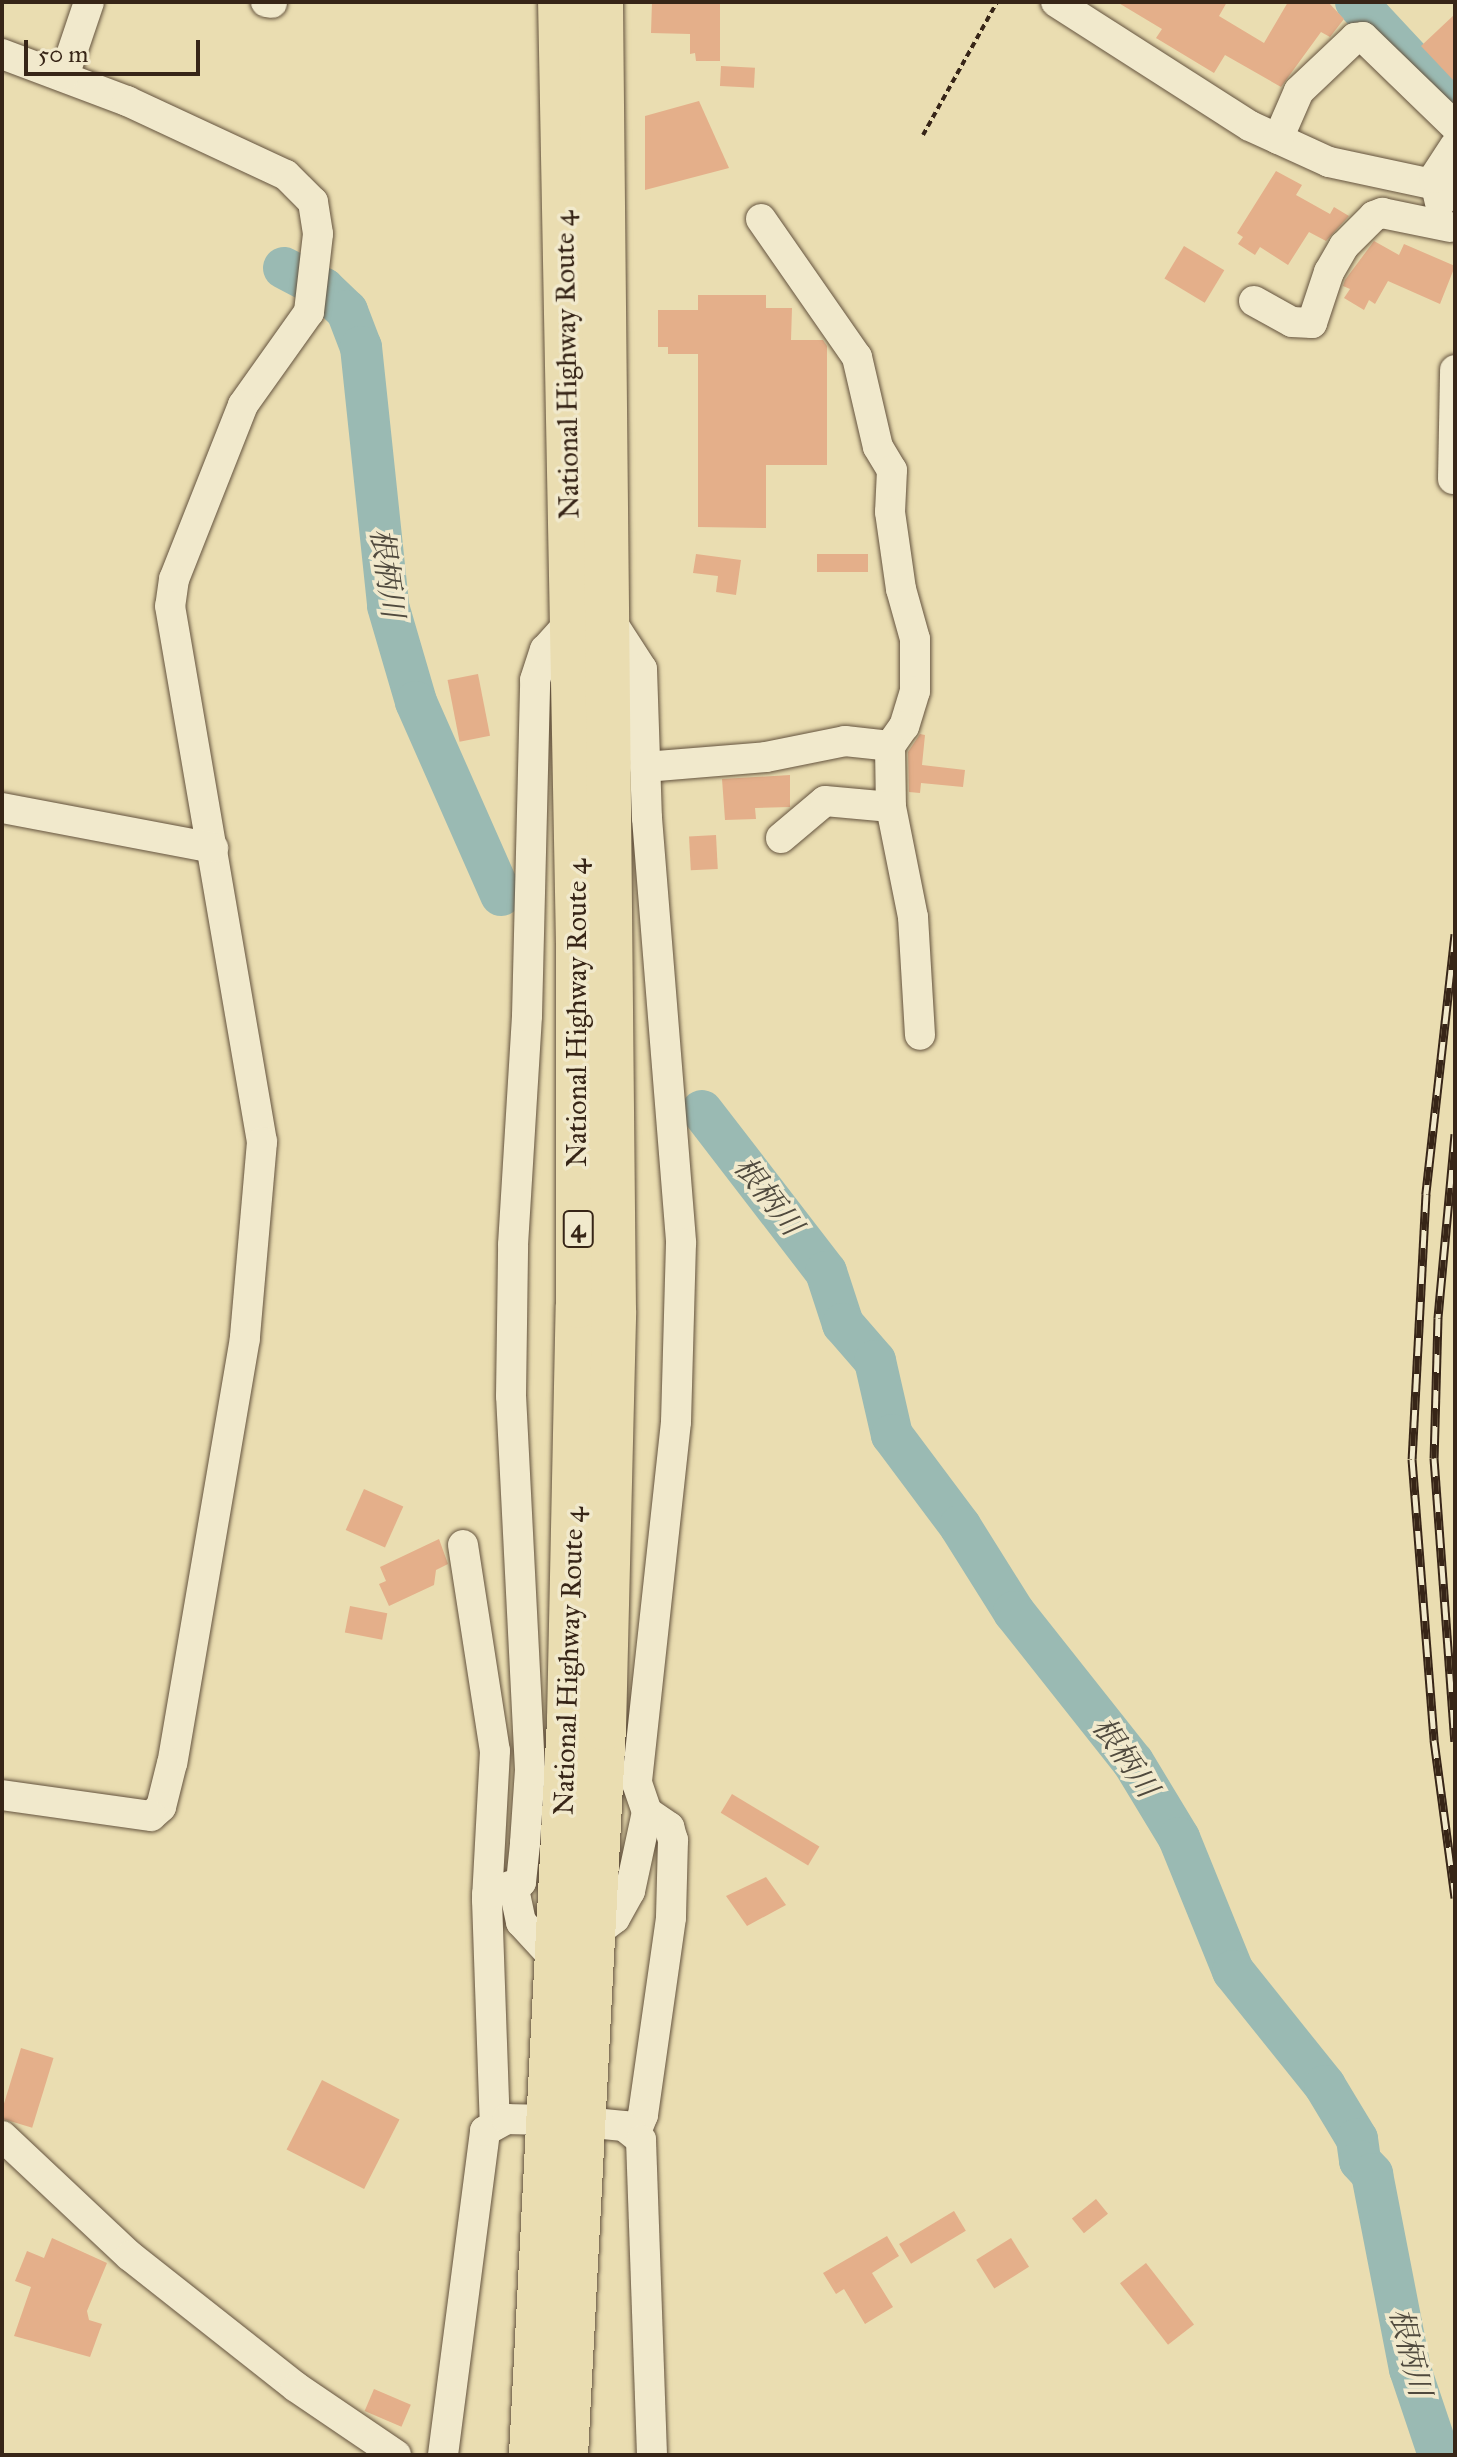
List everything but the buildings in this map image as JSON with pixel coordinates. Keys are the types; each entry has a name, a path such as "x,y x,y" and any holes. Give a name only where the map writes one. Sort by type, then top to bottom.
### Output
{"highway":[{"name":"National Highway Route 4","path":"531,2455 565,2121 594,1934 614,1311 570,3"},
{"name":"National Highway Route 4","path":"566,2455 565,2121 556,1960 569,1720 590,616"}],"street":[{"path":"64,76 89,2"},
{"path":"1056,2 1278,139 1329,162 1444,187"},
{"path":"1278,139 1299,91 1355,38 1363,37 1455,126"},
{"path":"2,54 64,76 286,175 313,202 315,215 309,312 243,405 174,579 172,635 260,1113 260,1202 245,1338 166,1789 161,1807 151,1816 137,1817 2,1795"},
{"path":"1254,301 1292,322 1312,323 1329,272 1344,246 1374,216 1382,213 1452,232 1444,187 1436,170 1455,146"},
{"path":"761,219 857,357 875,438 892,470 890,512 901,589 915,639 915,691 904,726 890,746 891,807 913,917 920,1035"},
{"path":"1453,479 1455,370"},
{"path":"501,1891 521,1882 530,1770 511,1333 527,1016 535,680 545,650 590,616 642,669 645,767 681,1280 676,1422 637,1783 647,1812 630,1891 615,1918 594,1934"},
{"path":"645,767 766,757 845,741 890,746"},
{"path":"781,838 825,801 891,807"},
{"path":"2,808 213,848"},
{"path":"463,1545 495,1751 501,1891 495,2125"},
{"path":"647,1812 669,1827 673,1840 671,1918 643,2115 636,2132 643,2154 652,2455"},
{"path":"501,1891 521,1922 556,1960"},
{"path":"443,2455 485,2131 507,2119 565,2121 636,2132"},
{"path":"2,2136 130,2256 296,2387 396,2455"}],"path":[{"path":"923,135 997,2"}],"waterway":[{"path":"1356,2 1437,89"},
{"name":"根柄川","path":"284,268 324,289 347,311 361,347 388,606 416,702 501,895"},
{"name":"根柄川","path":"702,1111 826,1272 843,1324 875,1361 892,1435 960,1526 1014,1612 1133,1762 1179,1838 1233,1971 1325,2086 1357,2139 1360,2161 1372,2174 1410,2369 1439,2455"}],"railway":[{"path":"1455,934 1426,1194 1412,1459 1434,1740 1455,1898"},
{"path":"1455,1134 1438,1318 1434,1458 1455,1741"}]}
